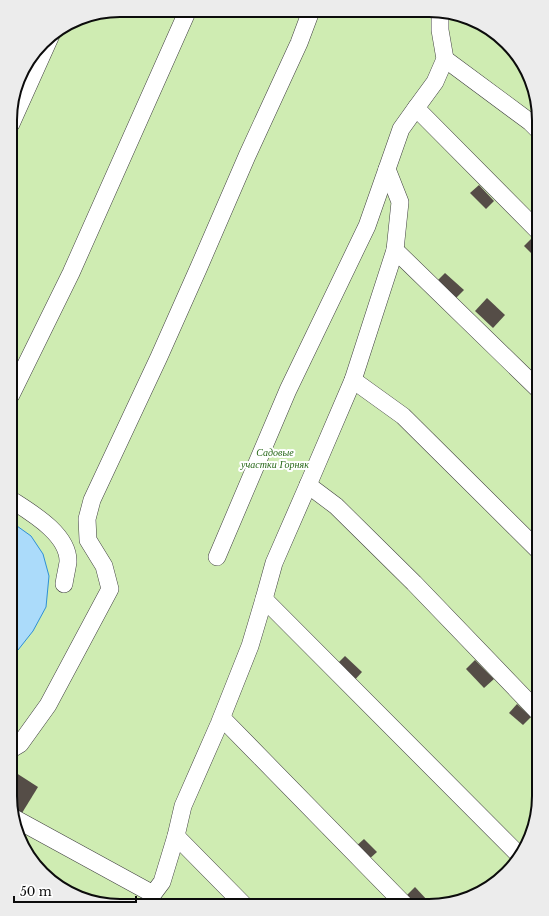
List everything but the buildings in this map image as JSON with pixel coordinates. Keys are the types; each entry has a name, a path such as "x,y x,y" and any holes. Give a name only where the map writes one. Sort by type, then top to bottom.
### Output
{"lane":[{"path":"17,381 71,273 185,17"},
{"path":"17,746 20,744 48,704 110,589 104,566 88,540 87,519 92,500 159,357 247,156 299,43 309,17"},
{"path":"217,557 288,390 367,226 401,129 435,82 445,59 440,30 440,18"},
{"path":"18,109 44,51"},
{"path":"445,59 532,124"},
{"path":"416,108 532,225"},
{"path":"21,822 149,899 162,882 176,836 183,806 222,718 250,646 274,563 353,380 395,250 400,202 387,169"},
{"path":"395,250 532,383"},
{"path":"353,380 403,416 532,545"},
{"path":"308,485 336,506 414,582 532,706"},
{"path":"17,504 40,519 65,547 68,561 64,584"},
{"path":"264,600 515,852"},
{"path":"222,718 399,899"},
{"path":"176,836 238,899"}],"green space":[{"name":"Садовые участки Горняк","path":"107,18 442,18 468,25 492,38 511,57 527,87 532,120 532,803 527,829 511,859 492,878 462,894 429,899 107,898 81,891 57,878 38,859 25,835 19,816 17,796 18,107 22,87 31,68 43,52 57,38 87,22"}],"water":[{"path":"17,526 31,536 43,554 49,576 46,607 33,631 18,650"}]}
